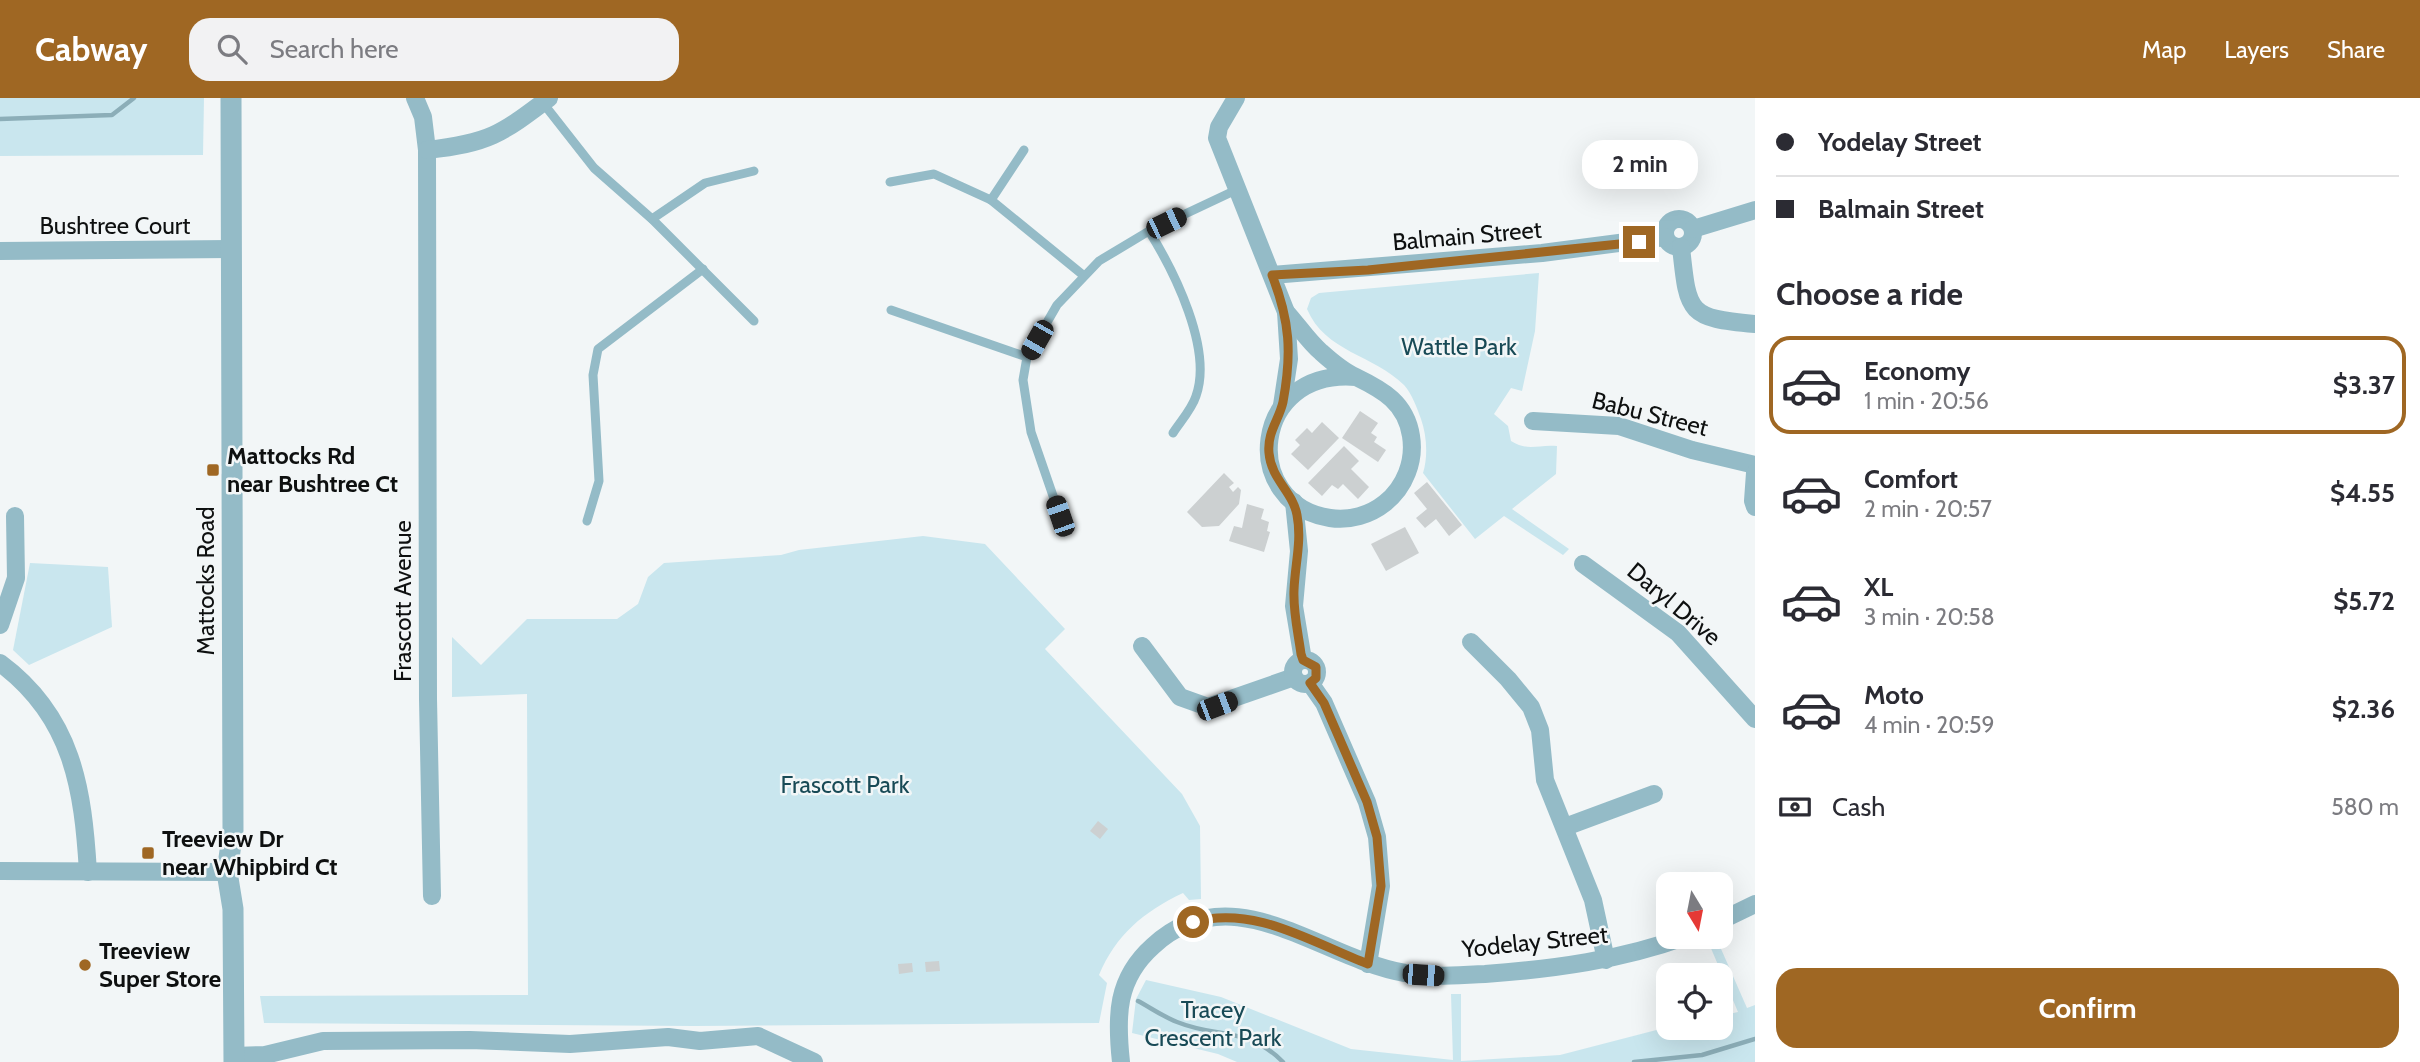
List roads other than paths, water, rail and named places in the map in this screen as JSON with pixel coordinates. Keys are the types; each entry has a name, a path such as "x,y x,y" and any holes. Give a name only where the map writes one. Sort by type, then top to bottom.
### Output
{"street":[{"name":"Mattocks Road","path":"231,98 233,830 227,872 233,909 234,1059"},
{"name":"Frascott Avenue","path":"415,98 423,117 427,150 428,699 432,896"},
{"path":"1236,98 1219,127 1217,138 1286,312 1289,359 1282,405"},
{"path":"427,150 494,137 546,100"},
{"path":"1693,229 1755,210"},
{"path":"1677,219 1687,221 1693,229 1691,241 1681,247 1670,244 1665,237 1667,225 1677,219"},
{"name":"Balmain Street","path":"1272,275 1529,255 1665,237"},
{"path":"1681,247 1687,295 1697,312 1711,320 1755,324"},
{"name":"Bushtree Court","path":"0,251 231,249"},
{"path":"1286,312 1319,351 1356,377 1380,388 1399,406 1412,439 1410,466 1398,490 1378,508 1353,517 1326,517 1294,502 1276,479 1269,452 1273,422 1282,405 1294,392 1315,380 1339,376 1356,377"},
{"name":"Babu Street","path":"1533,421 1619,426 1692,450 1755,464"},
{"path":"1755,472 1755,507"},
{"path":"1294,502 1299,551 1294,606 1303,660 1294,667 1302,680 1324,703 1362,790 1377,837 1381,886 1368,964"},
{"path":"0,625 16,578 15,516"},
{"path":"1299,551 1310,533 1326,517"},
{"name":"Daryl Drive","path":"1583,564 1678,633 1755,719"},
{"path":"1471,642 1508,678 1531,707 1540,730 1545,780 1594,900 1606,960"},
{"path":"1142,646 1180,697 1198,705 1217,706 1302,680"},
{"path":"0,663 38,699 70,756 81,788 88,872"},
{"path":"1565,827 1654,794"},
{"path":"0,871 227,872"},
{"path":"1733,915 1755,904"},
{"name":"Yodelay Street","path":"1121,1062 1117,1014 1124,985 1139,960 1163,936 1193,922 1230,915 1259,920 1368,964 1406,974 1441,976 1525,971 1606,960 1656,945"},
{"path":"234,1059 336,1041 470,1040 570,1044 668,1037 700,1041 758,1036 814,1062"}],"lane":[{"path":"546,100 594,168 652,219 754,321"},
{"path":"991,200 1024,150"},
{"path":"652,219 705,183 754,171"},
{"path":"890,182 934,174 991,200 1083,275"},
{"path":"1060,516 1031,432 1023,380 1027,357 1057,304 1099,261 1150,231 1237,190"},
{"path":"1150,231 1189,309 1199,358 1197,396 1173,433"},
{"path":"587,521 599,481 593,375 598,349 703,269"},
{"path":"891,310 1027,357"}],"waterway":[{"path":"0,119 112,115 134,98"},
{"path":"1138,1001 1177,1022 1257,1043 1283,1062"},
{"path":"1634,1062 1702,1055 1755,1039"}],"place":[{"name":"Mattocks Rd near Bushtree Ct","path":"213,470"},
{"name":"Treeview Dr near Whipbird Ct","path":"148,853"},
{"name":"Treeview Super Store","path":"85,965"}],"park label":[{"name":"Wattle Park","path":"1459,347"},
{"name":"Frascott Park","path":"845,785"},
{"name":"Tracey Crescent Park","path":"1213,1024"}]}
